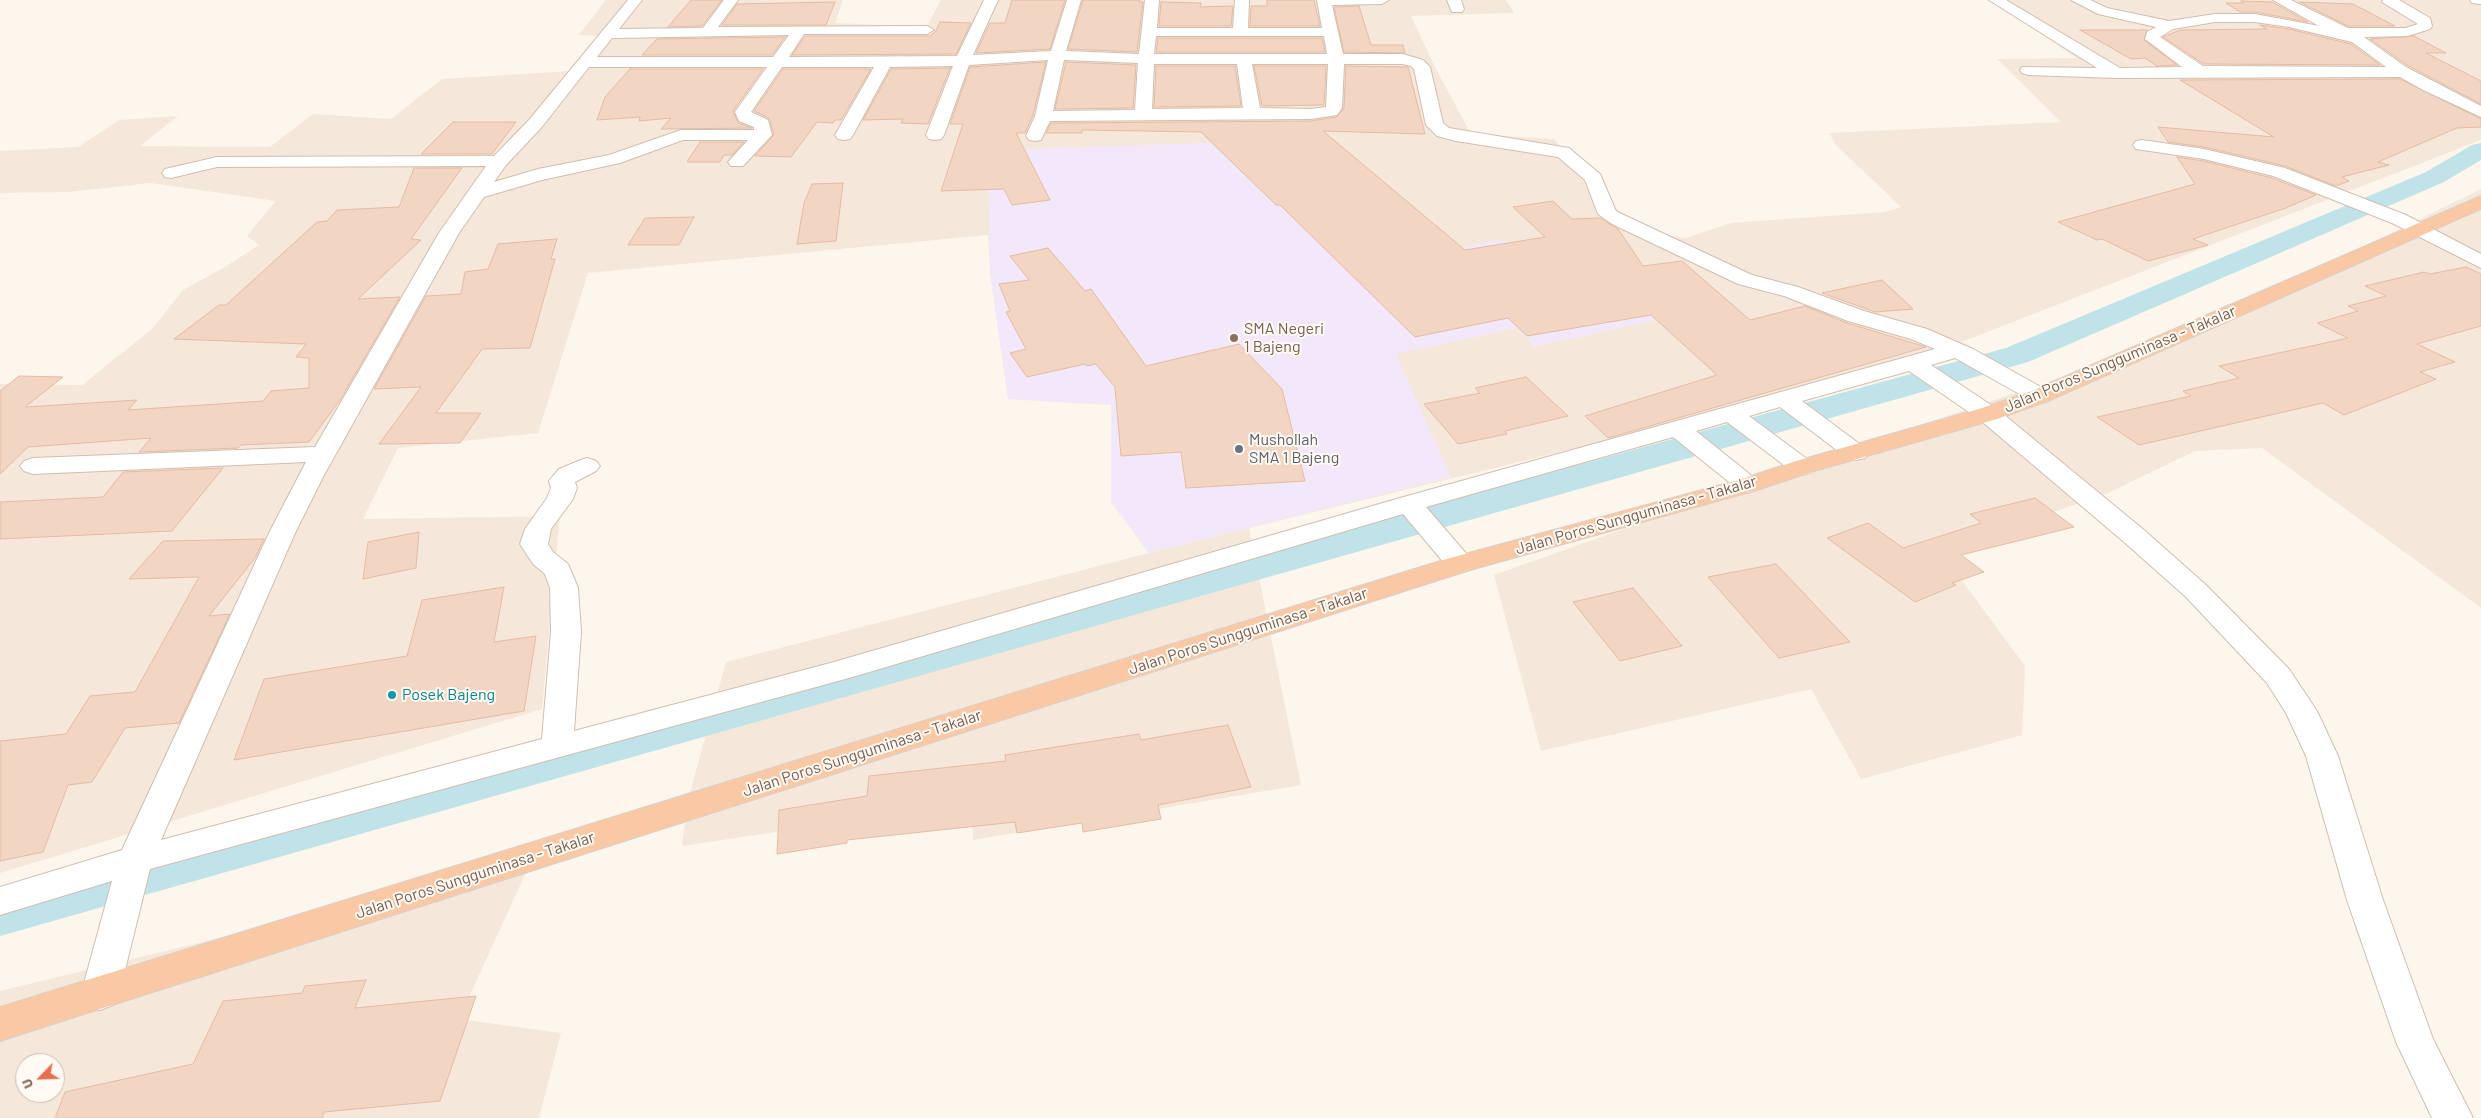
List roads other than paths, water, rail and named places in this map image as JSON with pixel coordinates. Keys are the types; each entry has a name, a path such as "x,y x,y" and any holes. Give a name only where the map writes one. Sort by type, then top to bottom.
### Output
{"highway":[{"name":"Jalan Poros Sungguminasa - Takalar","path":"0,1024 100,994 1452,555 1738,476 1802,467 1856,453 1988,414 2040,396 2409,224 2481,202"}],"street":[{"path":"100,994 118,934 133,870 282,534 322,454 429,268 499,161 535,124 635,0"},
{"path":"707,32 731,0"},
{"path":"935,135 963,60 991,0"},
{"path":"1036,136 1043,116 1057,55 1074,0"},
{"path":"1143,114 1152,0"},
{"path":"1240,33 1242,0"},
{"path":"1043,116 1252,112 1311,114 1331,111 1336,104 1336,59 1324,0 1382,0"},
{"path":"1996,0 2116,73"},
{"path":"2078,0 2103,11 2170,25"},
{"path":"2280,0 2352,36 2404,72 2481,112"},
{"path":"2199,71 2153,38 2152,35 2156,31 2170,25 2215,18 2255,18 2352,36 2408,32 2426,26 2425,21 2418,16 2389,2 2392,0"},
{"path":"606,34 800,30 927,30"},
{"path":"737,162 763,135 762,124 744,116 743,112 800,30"},
{"path":"1150,32 1331,32"},
{"path":"584,62 940,62 1057,55 1146,59 1244,60 1387,58 1417,63 1422,67 1435,125 1443,132 1563,152 1593,178 1608,214 1648,236 1746,280 1791,291 1856,316 1919,334 1961,352 2040,396"},
{"path":"1244,60 1252,112"},
{"path":"844,135 885,62"},
{"path":"2028,70 2116,73 2199,71 2404,72"},
{"path":"477,193 538,175 614,159 634,150 681,135 763,135"},
{"path":"2142,145 2232,160 2279,172 2409,224 2481,262"},
{"path":"171,173 217,162 499,161"},
{"path":"0,900 133,870 557,746 838,671 1411,506 1786,401 1919,366 1961,352"},
{"path":"1919,366 1988,414 2134,536 2196,591 2278,676 2301,711 2322,756 2364,900 2415,1042 2453,1118"},
{"path":"1786,401 1856,453"},
{"path":"1735,416 1802,467"},
{"path":"1682,431 1738,476"},
{"path":"33,466 322,454"},
{"path":"557,746 566,632 564,588 558,570 543,558 534,544 538,529 560,499 564,488 562,481 568,474 587,466"},
{"path":"1411,506 1452,555"}],"waterway":[{"path":"0,916 2017,355 2435,177 2481,150"}],"place":[{"name":"SMA Negeri 1 Bajeng","path":"1234,338"},
{"name":"Mushollah SMA 1 Bajeng","path":"1239,449"},
{"name":"Posek Bajeng","path":"392,695"}]}
